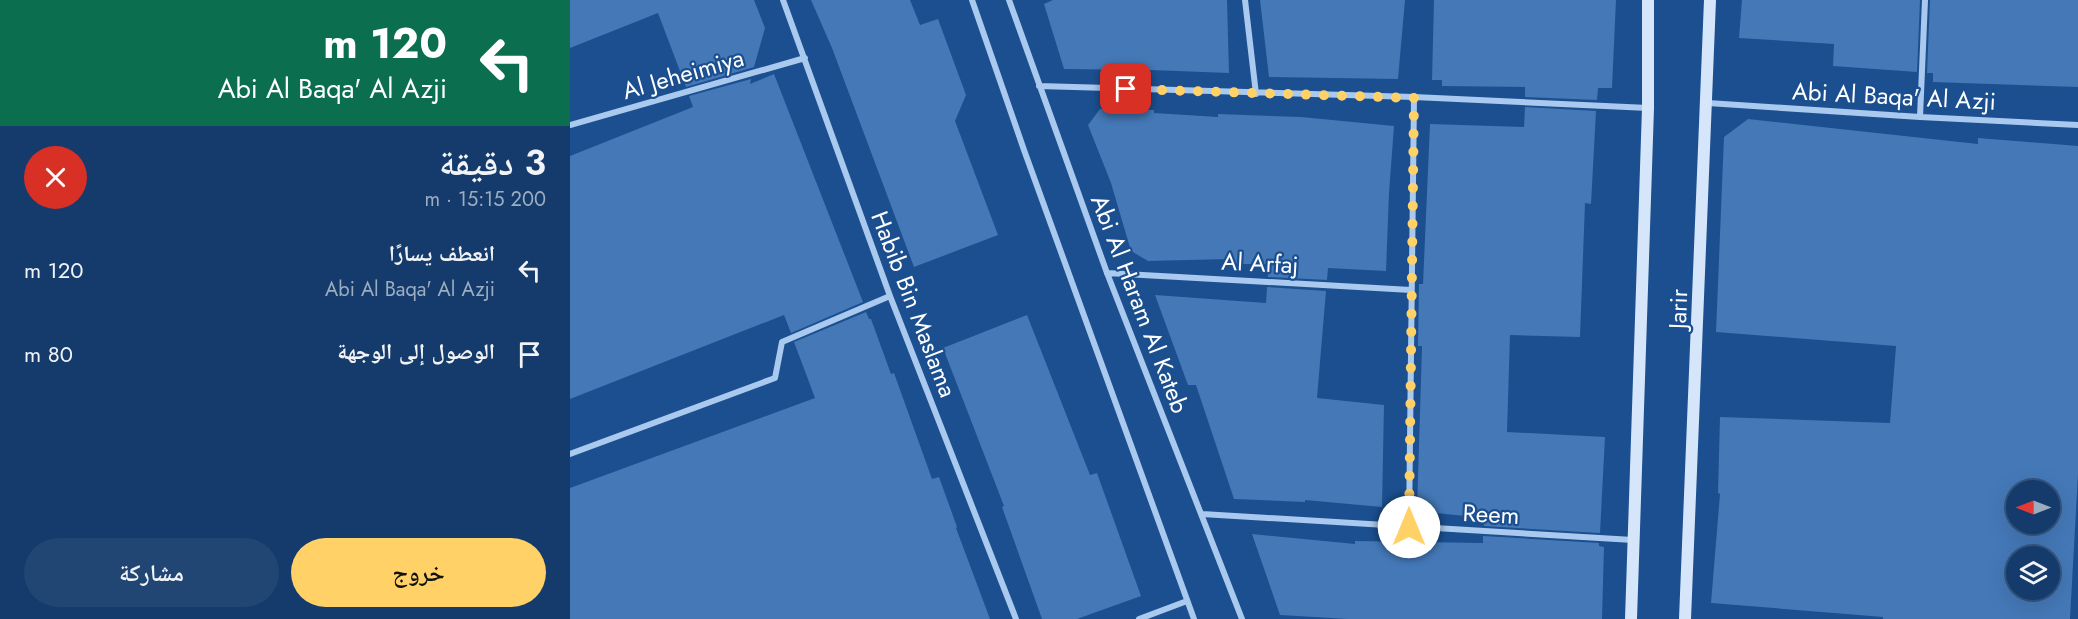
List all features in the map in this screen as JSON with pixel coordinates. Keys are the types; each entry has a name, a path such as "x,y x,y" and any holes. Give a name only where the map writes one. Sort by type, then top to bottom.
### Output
{"main road":[{"name":"Jarir","path":"1631,619 1648,108 1648,0"},
{"name":"Jarir","path":"1685,619 1710,0"}],"street":[{"name":"Habib Bin Maslama","path":"783,0 890,296 1017,619"},
{"path":"972,0 1194,619"},
{"name":"Abi Al Haram Al Kateb","path":"1008,0 1107,273 1242,619"},
{"path":"1245,0 1256,94"},
{"path":"1920,117 1925,0"},
{"name":"Al Jeheimiya","path":"570,125 805,58"},
{"path":"1039,86 1648,108"},
{"path":"1409,527 1414,98"},
{"name":"Abi Al Baqa' Al Azji","path":"1707,103 2078,125"},
{"name":"Al Arfaj","path":"1107,273 1411,290"},
{"path":"570,454 776,378 782,342 890,296"},
{"name":"Reem","path":"1202,514 1633,540"},
{"path":"1139,619 1187,601"}],"building":[{"path":"570,0 754,0 765,28 754,67 686,87 658,13 570,48"},
{"path":"811,0 910,0 920,25 938,19 966,95 955,121 998,235 914,267 832,48"},
{"path":"1053,0 1227,0 1229,73 1064,69 1044,4"},
{"path":"1260,0 1405,0 1398,79 1269,77"},
{"path":"1434,0 1616,0 1612,88 1598,88 1597,100 1525,97 1525,87 1442,86 1442,80 1432,80"},
{"path":"1742,0 1920,0 1917,72 1833,66 1834,44 1739,38"},
{"path":"1930,0 2078,0 2078,87 1933,82 1933,73 1927,73"},
{"path":"774,74 863,302 791,333 784,315 570,399 570,156 693,107 689,96 751,79 750,84"},
{"path":"1525,107 1596,111 1591,204 1585,203 1580,337 1510,335 1507,432 1605,437 1600,533 1484,526 1484,518 1417,511 1422,346 1418,346 1419,284 1423,284 1430,124 1524,127"},
{"path":"1100,109 1154,110 1154,113 1218,117 1218,114 1301,117 1394,126 1386,271 1328,268 1327,280 1268,277 1268,264 1229,264 1229,259 1148,261 1131,251 1111,183 1088,125"},
{"path":"1748,119 1978,144 1978,138 2078,146 2078,474 2070,619 1883,619 1883,617 1711,603 1720,494 1718,493 1720,417 1890,423 1896,346 1716,332 1724,137"},
{"path":"1267,287 1326,291 1317,398 1384,405 1382,507 1305,500 1305,502 1234,499 1196,385 1188,385 1155,295 1266,303"},
{"path":"866,312 871,319 891,374 894,373 932,479 939,477 990,619 570,619 570,488 815,398 794,342"},
{"path":"1027,315 1090,475 1097,473 1141,596 1077,619 1042,619 1002,507 1004,506 943,348"},
{"path":"1252,534 1355,544 1355,541 1483,543 1483,536 1599,543 1599,546 1604,547 1602,619 1348,619 1280,615"}],"route":[{"path":"1126,89 1414,98 1409,527"}]}
